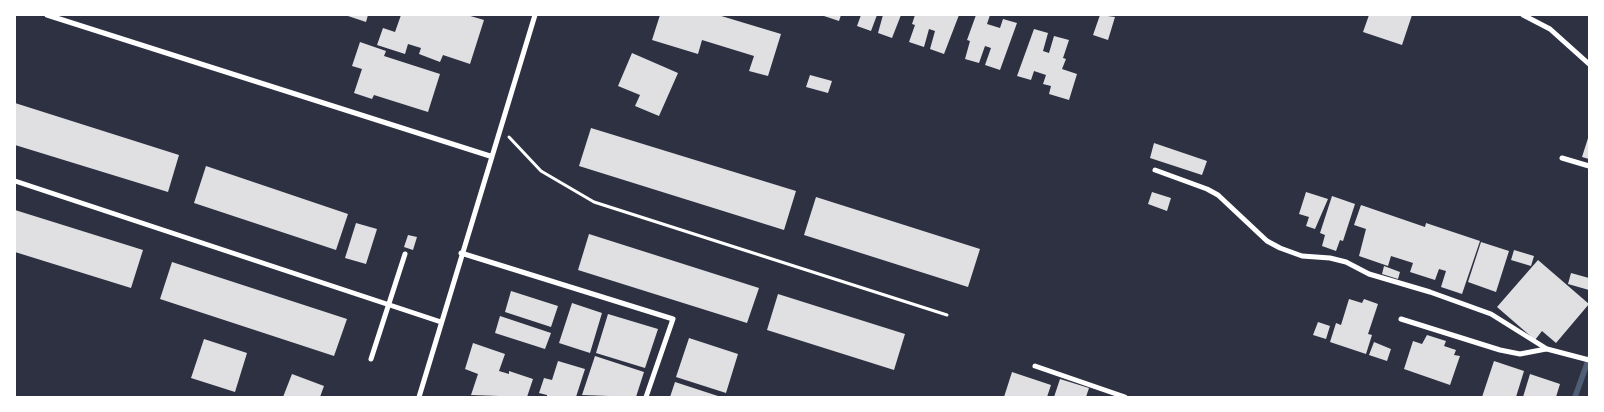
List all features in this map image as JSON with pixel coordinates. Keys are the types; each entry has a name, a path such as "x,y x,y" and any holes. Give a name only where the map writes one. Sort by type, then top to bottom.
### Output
{"street":[{"path":"47,15 490,156"},
{"path":"418,397 490,156 535,15"},
{"path":"1523,15 1550,29 1589,64"},
{"path":"1562,158 1589,166"},
{"path":"1155,170 1218,195 1267,240 1280,248 1302,256 1330,258 1346,262 1369,274 1430,292 1491,314 1547,349 1575,358 1589,360"},
{"path":"15,181 441,322"},
{"path":"461,253 673,319 646,397"},
{"path":"371,359 405,254"},
{"path":"1401,319 1500,350 1520,354 1547,349"},
{"path":"1034,366 1126,397"}],"path":[{"path":"500,128 541,171 594,202 947,315"}],"building":[{"path":"345,15 368,15 366,22"},
{"path":"401,15 467,15 484,20 470,64 443,55 440,62 419,54 421,48 408,44 405,54 377,45 383,28 395,32"},
{"path":"660,15 718,15 781,34 768,76 749,71 754,56 702,40 698,54 652,40"},
{"path":"821,15 841,15 839,21"},
{"path":"861,15 877,15 871,31 857,26"},
{"path":"883,15 901,15 892,38 878,33"},
{"path":"915,15 959,15 944,54 930,49 935,31 929,29 924,47 909,42 915,25 912,24"},
{"path":"976,15 990,15 987,24 1000,28 1003,19 1017,23 1000,70 985,65 991,48 985,46 979,63 965,59 970,41 967,40"},
{"path":"1100,15 1115,17 1108,40 1093,35"},
{"path":"1369,15 1412,15 1402,45 1363,32"},
{"path":"1034,29 1048,33 1043,51 1049,53 1054,36 1069,40 1063,58 1066,59 1062,69 1077,74 1069,100 1049,94 1051,86 1043,84 1046,75 1034,71 1031,80 1017,76"},
{"path":"360,42 386,51 384,56 440,74 428,112 374,95 372,99 354,93 362,69 352,66"},
{"path":"632,53 678,73 659,116 635,106 640,95 618,86"},
{"path":"810,75 832,81 828,93 806,87"},
{"path":"15,103 179,155 168,192 15,145"},
{"path":"591,128 796,191 784,230 579,166"},
{"path":"1589,135 1589,159 1582,157"},
{"path":"1154,143 1207,161 1202,175 1150,158"},
{"path":"206,166 348,214 336,250 194,203"},
{"path":"1152,192 1171,198 1167,211 1148,204"},
{"path":"1306,192 1328,199 1315,229 1306,226 1309,217 1299,214"},
{"path":"1332,196 1355,204 1343,241 1340,240 1336,251 1322,246 1325,235 1320,233"},
{"path":"816,197 980,249 968,287 804,235"},
{"path":"1361,205 1425,227 1426,223 1480,241 1462,294 1441,287 1446,271 1439,269 1435,280 1410,272 1413,263 1391,256 1388,266 1359,256 1366,229 1354,225"},
{"path":"15,210 143,250 131,288 15,252"},
{"path":"356,223 377,229 366,264 345,258"},
{"path":"589,234 759,288 747,323 578,270"},
{"path":"408,235 417,237 413,250 404,247"},
{"path":"1481,242 1509,251 1496,292 1468,282"},
{"path":"1514,250 1534,256 1531,266 1511,260"},
{"path":"1538,260 1589,304 1556,343 1542,331 1535,340 1497,307"},
{"path":"172,262 347,319 334,356 160,299"},
{"path":"1384,266 1400,272 1398,279 1382,274"},
{"path":"1571,273 1589,278 1589,290 1568,284"},
{"path":"511,291 558,306 551,327 505,312"},
{"path":"778,294 905,334 894,370 767,330"},
{"path":"1349,299 1362,303 1364,299 1378,304 1368,334 1372,335 1366,354 1330,342 1336,323 1341,325"},
{"path":"572,303 602,313 590,353 559,343"},
{"path":"608,314 658,329 645,368 596,353"},
{"path":"500,316 551,333 545,349 495,333"},
{"path":"1318,322 1330,326 1326,339 1313,335"},
{"path":"1427,335 1446,341 1444,346 1456,350 1454,355 1460,356 1450,385 1404,369 1413,341 1422,344"},
{"path":"689,338 738,354 726,393 676,377"},
{"path":"204,339 247,353 235,392 191,378"},
{"path":"1374,342 1391,349 1387,361 1369,355"},
{"path":"473,343 505,354 499,371 509,374 509,371 533,379 527,397 471,395 478,374 465,369"},
{"path":"595,356 644,372 636,397 582,395"},
{"path":"558,361 585,369 576,397 547,397 547,395 539,393 544,378 552,380"},
{"path":"1494,361 1524,371 1516,397 1482,397"},
{"path":"1012,372 1051,385 1047,397 1004,397"},
{"path":"292,374 324,386 320,397 283,397"},
{"path":"1530,374 1560,384 1556,397 1523,397"},
{"path":"1060,379 1089,388 1086,397 1054,397"},
{"path":"675,382 721,397 670,397"}],"waterway":[{"path":"1575,397 1589,358"}]}
